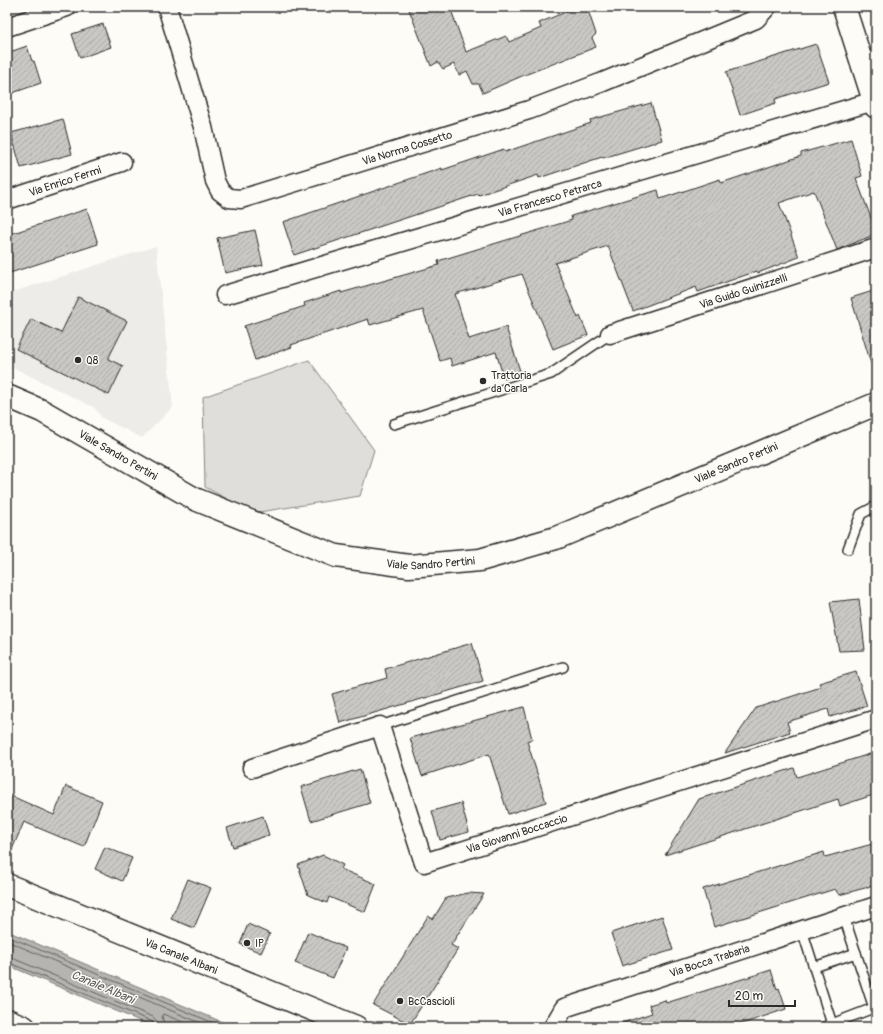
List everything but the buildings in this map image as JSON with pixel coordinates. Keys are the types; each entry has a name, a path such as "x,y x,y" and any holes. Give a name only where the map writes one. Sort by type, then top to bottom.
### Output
{"main road":[{"path":"844,7 869,62 875,104"},
{"name":"Viale Sandro Pertini","path":"7,396 42,411 195,499 336,556 409,566 480,560 556,538 873,405"},
{"name":"Via Canale Albani","path":"7,885 356,1027"},
{"path":"7,1020 24,1027"}],"street":[{"path":"7,27 67,7"},
{"name":"Via Norma Cossetto","path":"168,7 198,111 215,181 220,191 229,198 240,199 529,110 603,82 756,19 766,7"},
{"name":"Via Francesco Petrarca","path":"225,295 875,104"},
{"name":"Via Enrico Fermi","path":"7,200 122,162"},
{"name":"Via Guido Guinizzelli","path":"610,334 876,248"},
{"name":"Via Giovanni Boccaccio","path":"380,726 424,864 876,719"},
{"path":"252,768 380,726"},
{"name":"Via Bocca Trabaria","path":"553,1027 564,1008 876,906"}],"lane":[{"path":"394,424 551,374 610,334"},
{"path":"848,549 861,514 876,506"},
{"path":"380,726 562,667"},
{"path":"802,930 814,967 828,1025 875,1008 844,917"},
{"path":"814,967 856,953"}],"shaded area":[{"path":"156,246 173,407 142,438 102,418 95,408 16,369 7,367 7,294"},
{"path":"309,360 374,450 360,496 253,513 205,487 203,397"}],"water":[{"name":"Canale Albani","path":"7,931 234,1027 154,1027 7,965"}],"place":[{"name":"Q8","path":"78,360"},
{"name":"Trattoria da Carla","path":"483,381"},
{"name":"IP","path":"247,943"},
{"name":"BcCascioli","path":"400,1001"}]}
